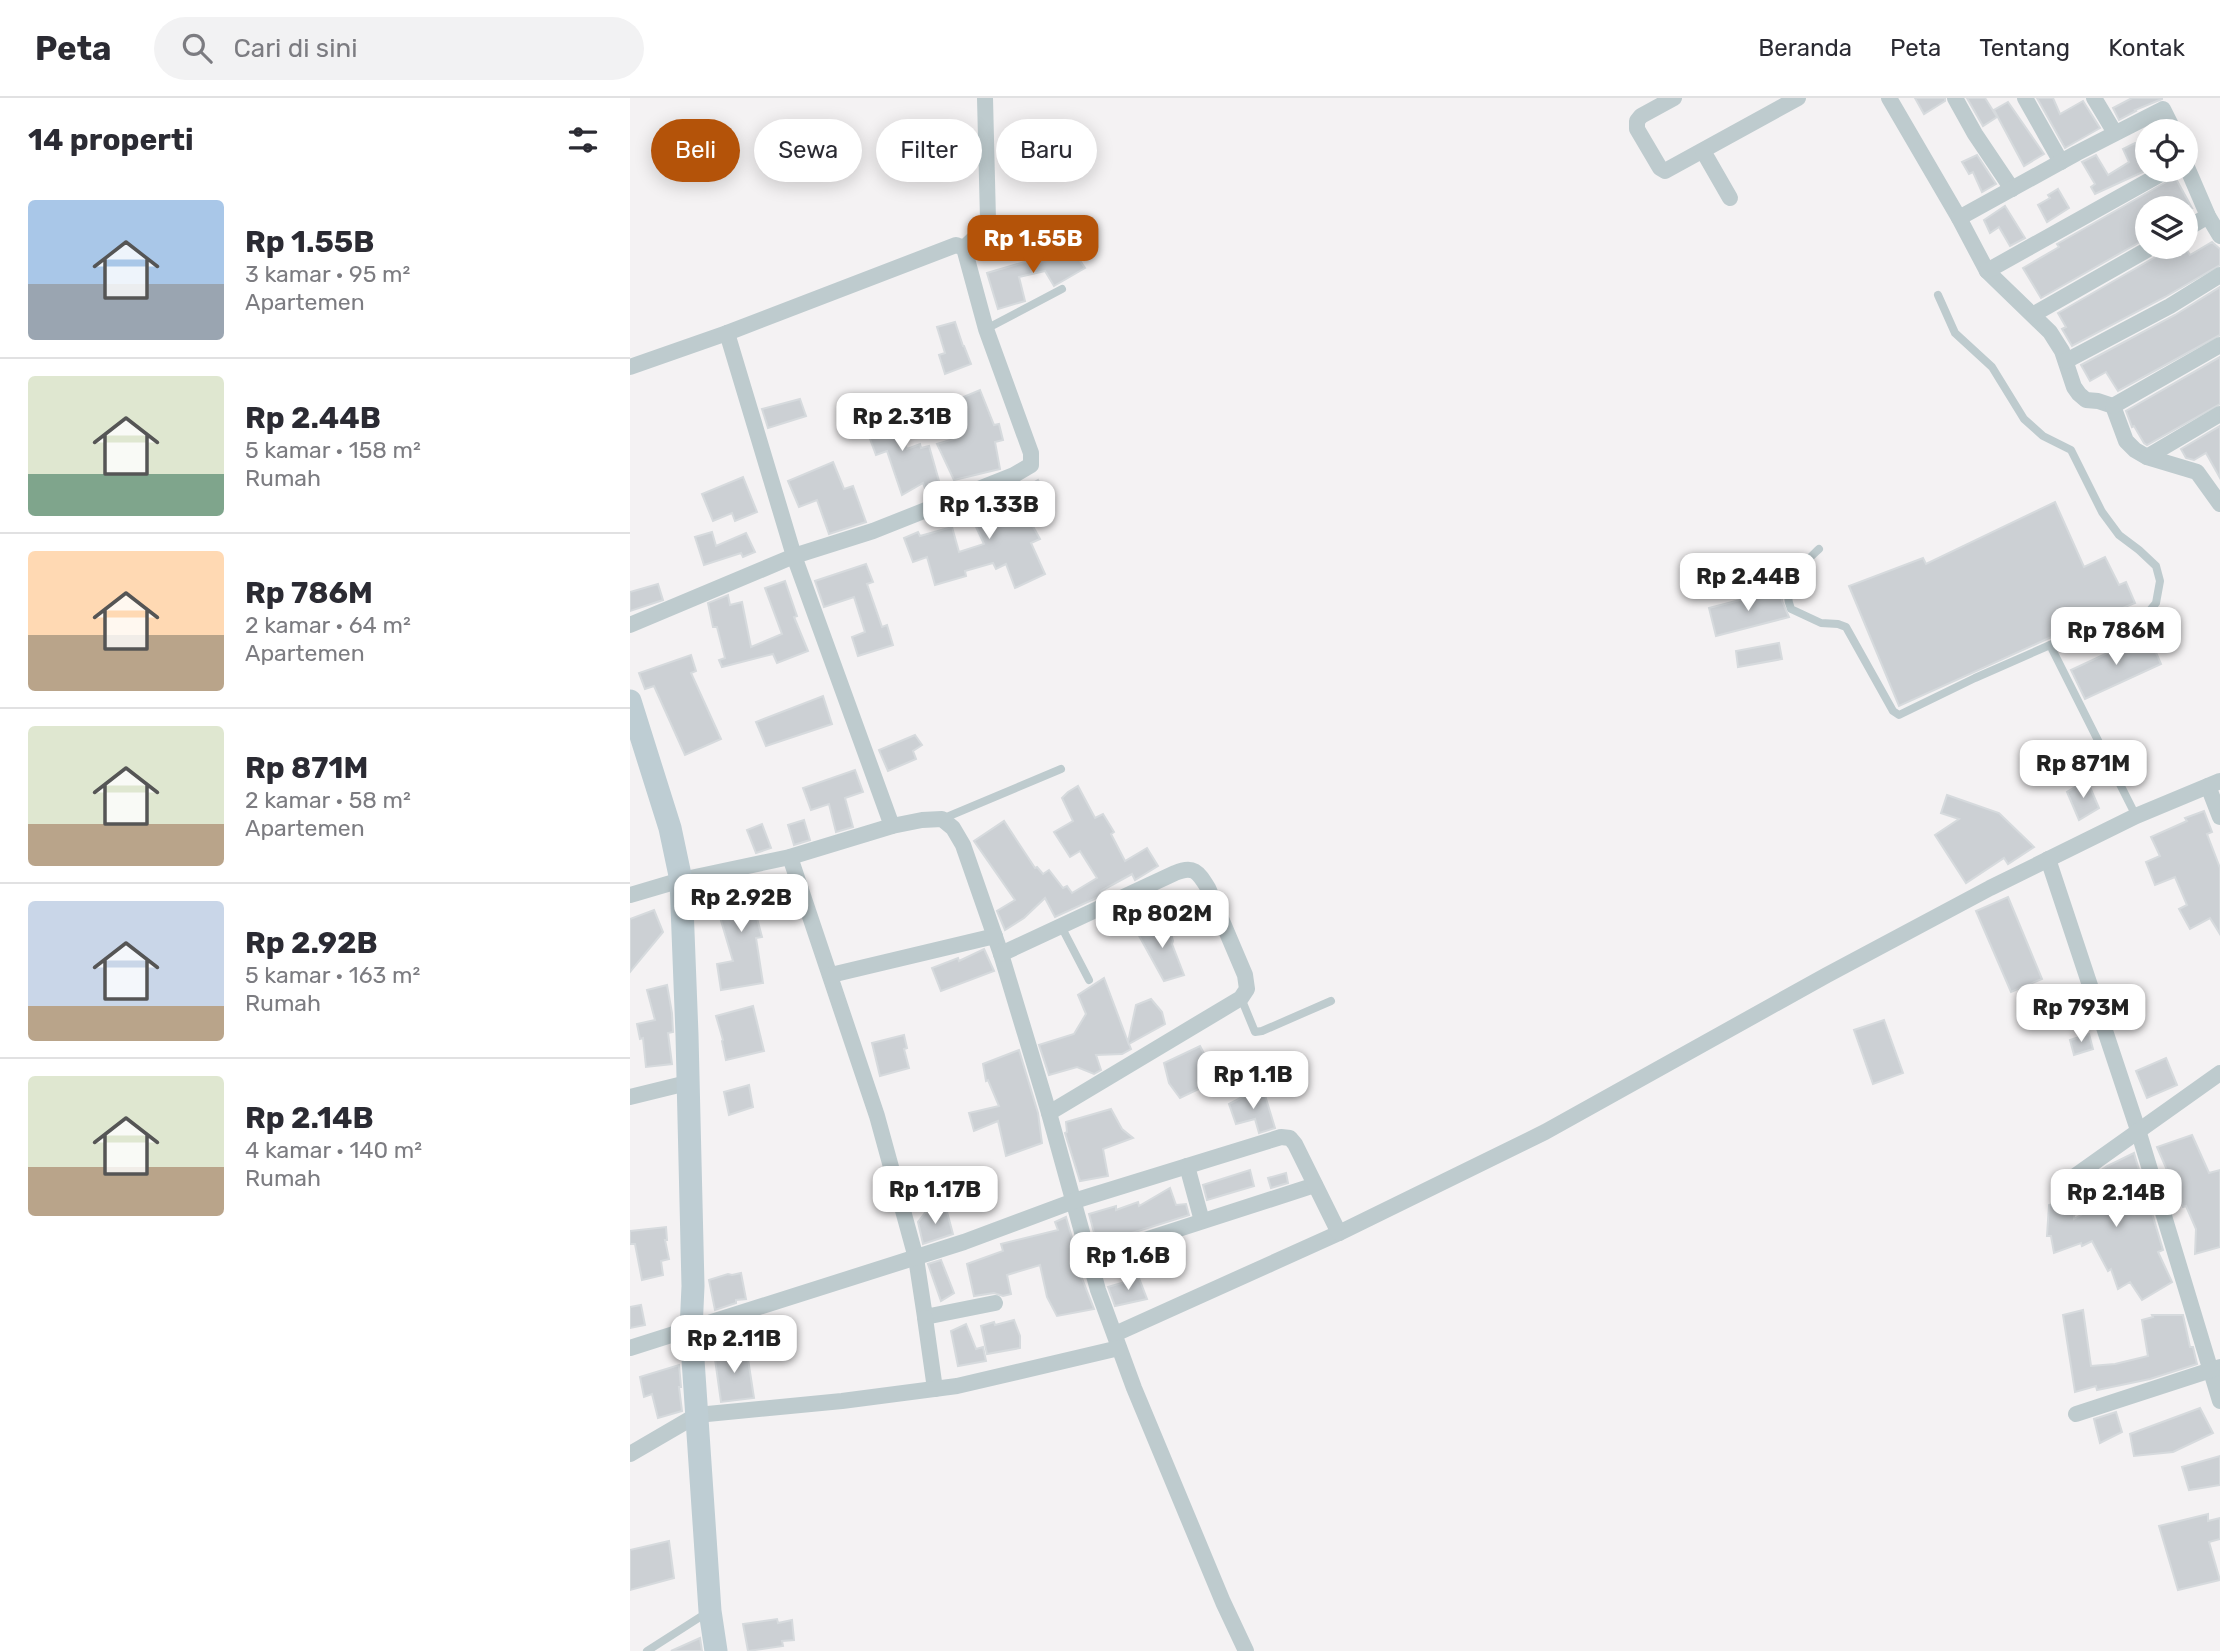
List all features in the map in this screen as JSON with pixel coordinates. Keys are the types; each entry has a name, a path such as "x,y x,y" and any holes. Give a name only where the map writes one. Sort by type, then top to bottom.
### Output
{"street":[{"path":"964,248 978,236 988,220 985,98"},
{"path":"1674,98 1641,116 1637,121 1637,129 1660,168 1665,171 1798,98"},
{"path":"1889,98 1987,271 2050,332 2062,351 2074,387 2086,400 2113,406 2220,345"},
{"path":"1955,98 1975,134 2012,189"},
{"path":"2025,98 2061,162"},
{"path":"2094,98 2115,134"},
{"path":"1959,218 2115,134 2161,104"},
{"path":"1703,151 1730,198"},
{"path":"1987,271 2146,182"},
{"path":"2193,182 2220,236"},
{"path":"2198,222 2208,216"},
{"path":"630,367 956,245 964,248"},
{"path":"630,625 794,555 873,531 1014,475 1031,465 1031,453 986,329 964,248"},
{"path":"2034,314 2135,257"},
{"path":"2066,361 2169,306 2220,275"},
{"path":"726,333 794,555 892,826"},
{"path":"2113,406 2126,440 2135,450 2147,457 2197,472 2214,483 2220,504"},
{"path":"2147,457 2220,414"},
{"path":"630,701 670,828 681,880 693,1286 691,1330 710,1611 716,1651"},
{"path":"630,1454 697,1415 842,1401 957,1386 1117,1341 1545,1132 1827,975 2136,816 2214,784 2220,817"},
{"path":"630,895 681,880 790,857 892,826 942,819 953,828 963,845 1001,954 1049,1112 1098,1290 1223,1602 1246,1651"},
{"path":"790,857 877,1116 916,1258 935,1389"},
{"path":"2048,859 2216,1369 2220,1401"},
{"path":"1001,954 1062,928 1175,873 1192,869 1208,888 1241,962 1247,989 1241,998 1049,1112"},
{"path":"831,975 995,936"},
{"path":"2060,1186 2220,1073"},
{"path":"630,1097 687,1083"},
{"path":"630,1348 916,1258 1074,1201 1286,1136 1295,1144 1339,1234"},
{"path":"1187,1166 1202,1221"},
{"path":"1089,1258 1315,1185"},
{"path":"925,1318 995,1303"},
{"path":"2076,1414 2216,1369"}],"lane":[{"path":"986,329 1062,289"},
{"path":"1819,549 1800,566 1789,582 1787,599 1791,609 1821,623 1838,624 1846,628 1896,714 1904,713 2050,645 2109,622 2146,615 2156,603 2160,581 2156,566 2112,526 2102,512 2071,450 2043,436 2024,418 1992,367 1955,332 1938,295"},
{"path":"2050,645 2136,816"},
{"path":"942,819 1061,769"},
{"path":"1062,928 1089,980"},
{"path":"1241,998 1255,1032 1331,1001"},
{"path":"647,1651 710,1611"}],"building":[{"path":"1915,98 1945,98 1945,101 1924,114"},
{"path":"1967,98 1985,98 1997,117 1983,126"},
{"path":"2037,98 2053,98 2060,114 2083,101 2100,128 2065,148"},
{"path":"2132,98 2162,99 2119,120 2113,108"},
{"path":"2008,102 2044,154 2024,166 1994,110"},
{"path":"2135,143 2135,176 2095,194 2091,187 2095,184 2082,162 2096,155 2108,175 2129,162 2123,149"},
{"path":"1977,155 1996,184 1982,192 1973,172 1969,174 1962,162"},
{"path":"2166,182 2178,182 2185,196 2142,196"},
{"path":"2058,189 2069,208 2047,222 2038,205"},
{"path":"2135,200 2135,245 2041,298 2023,268 2059,247 2057,244"},
{"path":"2005,206 2025,238 2010,246 1999,227 1990,233 1984,220"},
{"path":"2212,242 2220,249 2220,265 2072,346 2062,329 2066,327 2058,313 2152,259 2198,259 2198,250"},
{"path":"1068,243 1085,268 1054,286 1045,271 1019,277 1025,301 998,309 987,273 1045,256"},
{"path":"2220,287 2220,335 2118,391 2106,372 2090,381 2081,365 2175,315"},
{"path":"955,322 971,364 945,374 939,355 945,353 937,327"},
{"path":"2220,357 2220,404 2147,445 2144,443 2134,426 2132,427 2126,411"},
{"path":"980,390 994,425 999,424 1003,440 995,442 1000,469 954,480 937,444 954,439 951,426 957,424 949,403"},
{"path":"800,399 806,416 768,428 762,409"},
{"path":"889,404 907,449 920,444 921,448 929,446 944,491 928,497 923,483 902,495 887,451 876,455 861,415"},
{"path":"2220,426 2220,478 2206,453 2194,460 2186,458 2181,449"},
{"path":"833,462 844,489 853,486 866,522 829,534 817,500 799,507 788,481"},
{"path":"743,477 757,512 735,521 732,513 713,521 702,494"},
{"path":"1038,480 1052,508 1030,521 1040,539 1031,543 1045,574 1015,588 1006,564 996,569 993,563 965,571 966,576 935,585 927,557 913,562 904,538 918,532 920,536 952,527 959,552 984,544 971,516 1009,498"},
{"path":"2055,502 2084,567 2105,557 2119,585 2126,582 2135,603 2047,639 1899,706 1849,586 1923,558 1926,564"},
{"path":"712,532 716,546 746,533 755,552 743,557 741,553 704,565 695,537"},
{"path":"866,564 873,582 867,584 882,627 887,625 893,645 858,656 852,637 865,632 854,597 824,607 815,581"},
{"path":"785,581 797,616 794,617 808,651 777,663 773,654 722,667 719,660 725,658 717,627 713,627 708,603 728,595 730,605 742,602 751,647 782,634 765,588"},
{"path":"658,584 663,600 630,611 630,592"},
{"path":"1782,589 1782,601 1789,617 1716,636 1709,608"},
{"path":"2148,634 2161,664 2085,699 2071,670"},
{"path":"1779,643 1782,659 1738,667 1736,651"},
{"path":"691,655 696,671 691,673 721,739 685,755 654,686 645,689 639,673"},
{"path":"823,696 832,724 766,746 756,722"},
{"path":"915,735 922,745 913,751 916,759 888,771 879,750"},
{"path":"855,770 863,792 845,798 853,827 836,832 829,804 811,810 803,788"},
{"path":"2087,780 2099,808 2079,820 2067,792"},
{"path":"1078,786 1095,818 1103,814 1114,832 1111,834 1125,861 1147,848 1158,866 1135,880 1132,874 1101,891 1103,895 1055,917 1045,898 1024,918 1005,930 997,911 1015,900 974,841 1004,821 1035,868 1043,874 1049,870 1063,888 1067,886 1072,893 1097,878 1080,851 1070,857 1054,832 1073,821 1062,798"},
{"path":"1947,795 1999,813 2034,847 2008,864 2004,858 1966,883 1935,835 1959,819 1941,813"},
{"path":"2204,811 2212,832 2207,834 2220,868 2220,934 2210,918 2190,929 2179,909 2187,905 2175,877 2155,885 2146,862 2160,856 2151,837"},
{"path":"804,820 810,840 794,845 788,825"},
{"path":"762,824 771,848 756,853 747,830"},
{"path":"767,882 771,903 754,907 762,937 756,938 763,983 721,990 717,964 733,961 719,914 716,914 712,893"},
{"path":"2008,897 2042,979 2011,992 1976,911"},
{"path":"654,910 663,932 630,972 630,919"},
{"path":"1164,919 1184,975 1164,981 1138,934"},
{"path":"984,949 994,971 941,991 932,968 958,958 959,961"},
{"path":"1104,978 1128,1042 1136,1005 1151,999 1162,1012 1165,1024 1129,1044 1131,1049 1122,1054 1096,1055 1101,1070 1094,1074 1077,1067 1049,1075 1039,1045 1074,1034 1086,1014 1078,995"},
{"path":"667,985 672,1013 673,1032 668,1033 672,1064 646,1067 643,1038 640,1039 637,1024 655,1020 647,990"},
{"path":"2056,995 2064,1013 2037,1026 2029,1009"},
{"path":"753,1006 764,1051 726,1060 716,1016"},
{"path":"1884,1020 1903,1073 1873,1084 1854,1030"},
{"path":"2089,1034 2093,1049 2074,1055 2070,1040"},
{"path":"904,1035 909,1068 880,1076 872,1043"},
{"path":"1200,1046 1208,1061 1200,1066 1211,1083 1180,1098 1169,1083 1164,1063"},
{"path":"1019,1050 1038,1113 1042,1143 1006,1156 998,1121 974,1131 969,1113 999,1106 988,1080 986,1081 983,1064"},
{"path":"2166,1058 2177,1085 2147,1098 2136,1071"},
{"path":"749,1085 753,1107 729,1115 724,1092"},
{"path":"1264,1092 1275,1128 1259,1133 1255,1119 1236,1124 1229,1104 1248,1094"},
{"path":"1111,1109 1122,1129 1133,1138 1103,1149 1108,1176 1080,1181 1065,1133 1066,1122"},
{"path":"2192,1135 2209,1173 2220,1170 2220,1247 2195,1254 2196,1229 2186,1206 2183,1207 2157,1147"},
{"path":"2134,1153 2163,1250 2158,1252 2172,1282 2142,1300 2130,1282 2118,1289 2111,1269 2108,1271 2092,1241 2054,1253 2051,1236 2047,1236 2049,1205 2076,1198 2074,1219 2103,1202 2092,1177 2107,1166"},
{"path":"1250,1170 1254,1186 1207,1200 1203,1185"},
{"path":"1286,1173 1288,1183 1271,1188 1268,1178"},
{"path":"1170,1188 1176,1205 1186,1204 1189,1215 1097,1244 1089,1214 1116,1206 1116,1210 1138,1202 1139,1206"},
{"path":"946,1208 953,1234 923,1244 918,1222 925,1213"},
{"path":"1066,1217 1079,1262 1076,1263 1094,1309 1057,1316 1047,1297 1040,1265 1007,1275 1011,1294 974,1296 967,1264 1003,1251 1001,1244 1058,1230 1055,1222"},
{"path":"666,1227 665,1240 669,1259 661,1261 663,1275 642,1280 635,1244 630,1244 630,1231"},
{"path":"941,1260 954,1293 941,1301 928,1264"},
{"path":"741,1273 746,1299 736,1300 736,1303 715,1310 709,1280"},
{"path":"1139,1278 1147,1299 1115,1306 1108,1287"},
{"path":"641,1305 645,1325 630,1328 630,1307"},
{"path":"2083,1310 2091,1366 2115,1364 2148,1356 2142,1320 2153,1317 2152,1315 2183,1315 2197,1364 2150,1379 2097,1390 2096,1386 2075,1392 2063,1315"},
{"path":"1014,1320 1020,1336 1020,1348 987,1354 981,1326"},
{"path":"966,1324 976,1349 983,1347 986,1361 958,1366 951,1331"},
{"path":"746,1346 754,1398 721,1402 714,1352"},
{"path":"679,1365 682,1411 658,1418 652,1394 644,1397 640,1377"},
{"path":"2200,1408 2213,1433 2173,1452 2134,1456 2130,1434"},
{"path":"2116,1412 2122,1432 2100,1443 2094,1419"},
{"path":"2220,1456 2220,1485 2189,1490 2182,1467"},
{"path":"2208,1514 2208,1521 2220,1518 2220,1539 2209,1542 2220,1580 2178,1590 2159,1526"},
{"path":"669,1541 674,1578 630,1590 630,1550"},
{"path":"777,1619 778,1623 792,1620 794,1640 782,1641 783,1646 748,1651 743,1624"},
{"path":"700,1638 702,1651 671,1651"}]}
